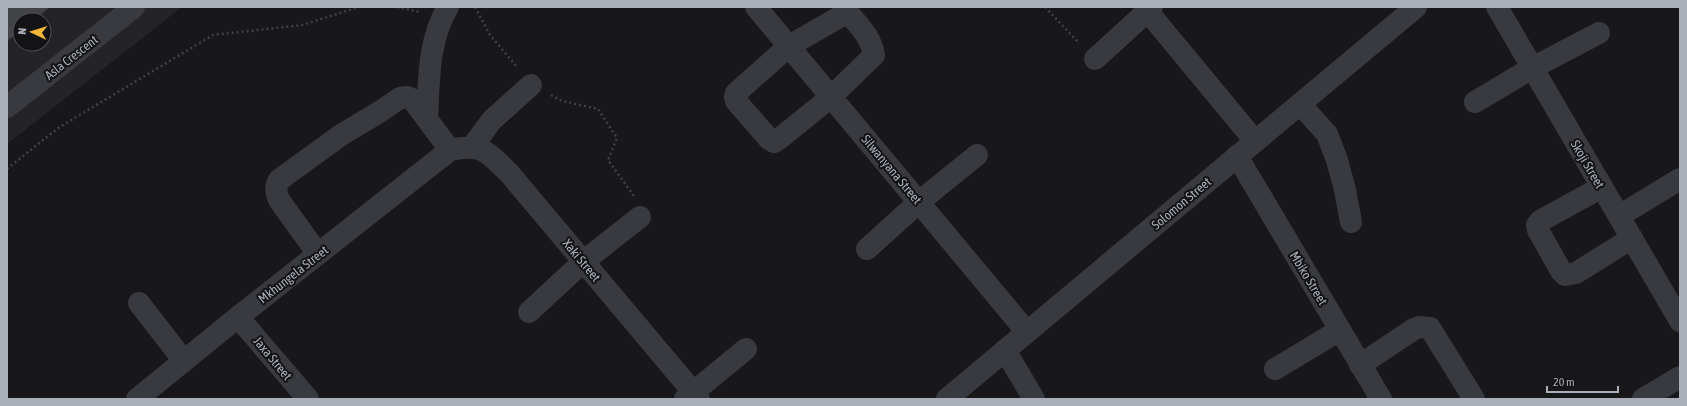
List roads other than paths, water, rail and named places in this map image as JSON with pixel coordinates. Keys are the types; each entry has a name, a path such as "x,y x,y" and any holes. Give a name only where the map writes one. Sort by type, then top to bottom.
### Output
{"street":[{"name":"Asla Crescent","path":"7,107 134,7"},
{"path":"427,119 431,52 442,18 448,7"},
{"name":"Silwanyana Street","path":"756,7 1027,332"},
{"name":"Solomon Street","path":"947,399 1416,7"},
{"name":"Skoji Street","path":"1497,7 1680,321"},
{"path":"1095,59 1147,8 1255,141"},
{"path":"843,15 851,16 866,32 872,44 874,55 831,97 774,142 769,139 736,101 735,97 736,93 789,46 843,15"},
{"path":"1475,102 1532,68 1599,33"},
{"path":"318,254 279,200 276,190 276,183 279,180 340,134 381,111 400,98 406,97 412,99 450,150 472,147 492,120 531,85"},
{"path":"1300,104 1327,134 1346,190 1352,222"},
{"name":"Xaki Street","path":"472,147 490,155 509,174 583,262 692,397"},
{"name":"Mkhungela Street","path":"137,399 238,317 450,150"},
{"path":"867,249 919,202 977,155"},
{"name":"Mbiko Street","path":"1237,156 1381,399"},
{"path":"1618,216 1680,179"},
{"path":"1602,187 1540,221 1537,225 1538,230 1561,271 1565,276 1576,273 1632,238"},
{"path":"529,312 583,262 640,217"},
{"path":"139,303 184,361"},
{"name":"Jaxa Street","path":"238,317 308,399"},
{"path":"1360,365 1414,329 1419,327 1430,328 1474,399"},
{"path":"1275,369 1340,330"},
{"path":"692,397 746,349"},
{"path":"1006,350 1034,399"},
{"path":"1642,399 1680,377"}]}
